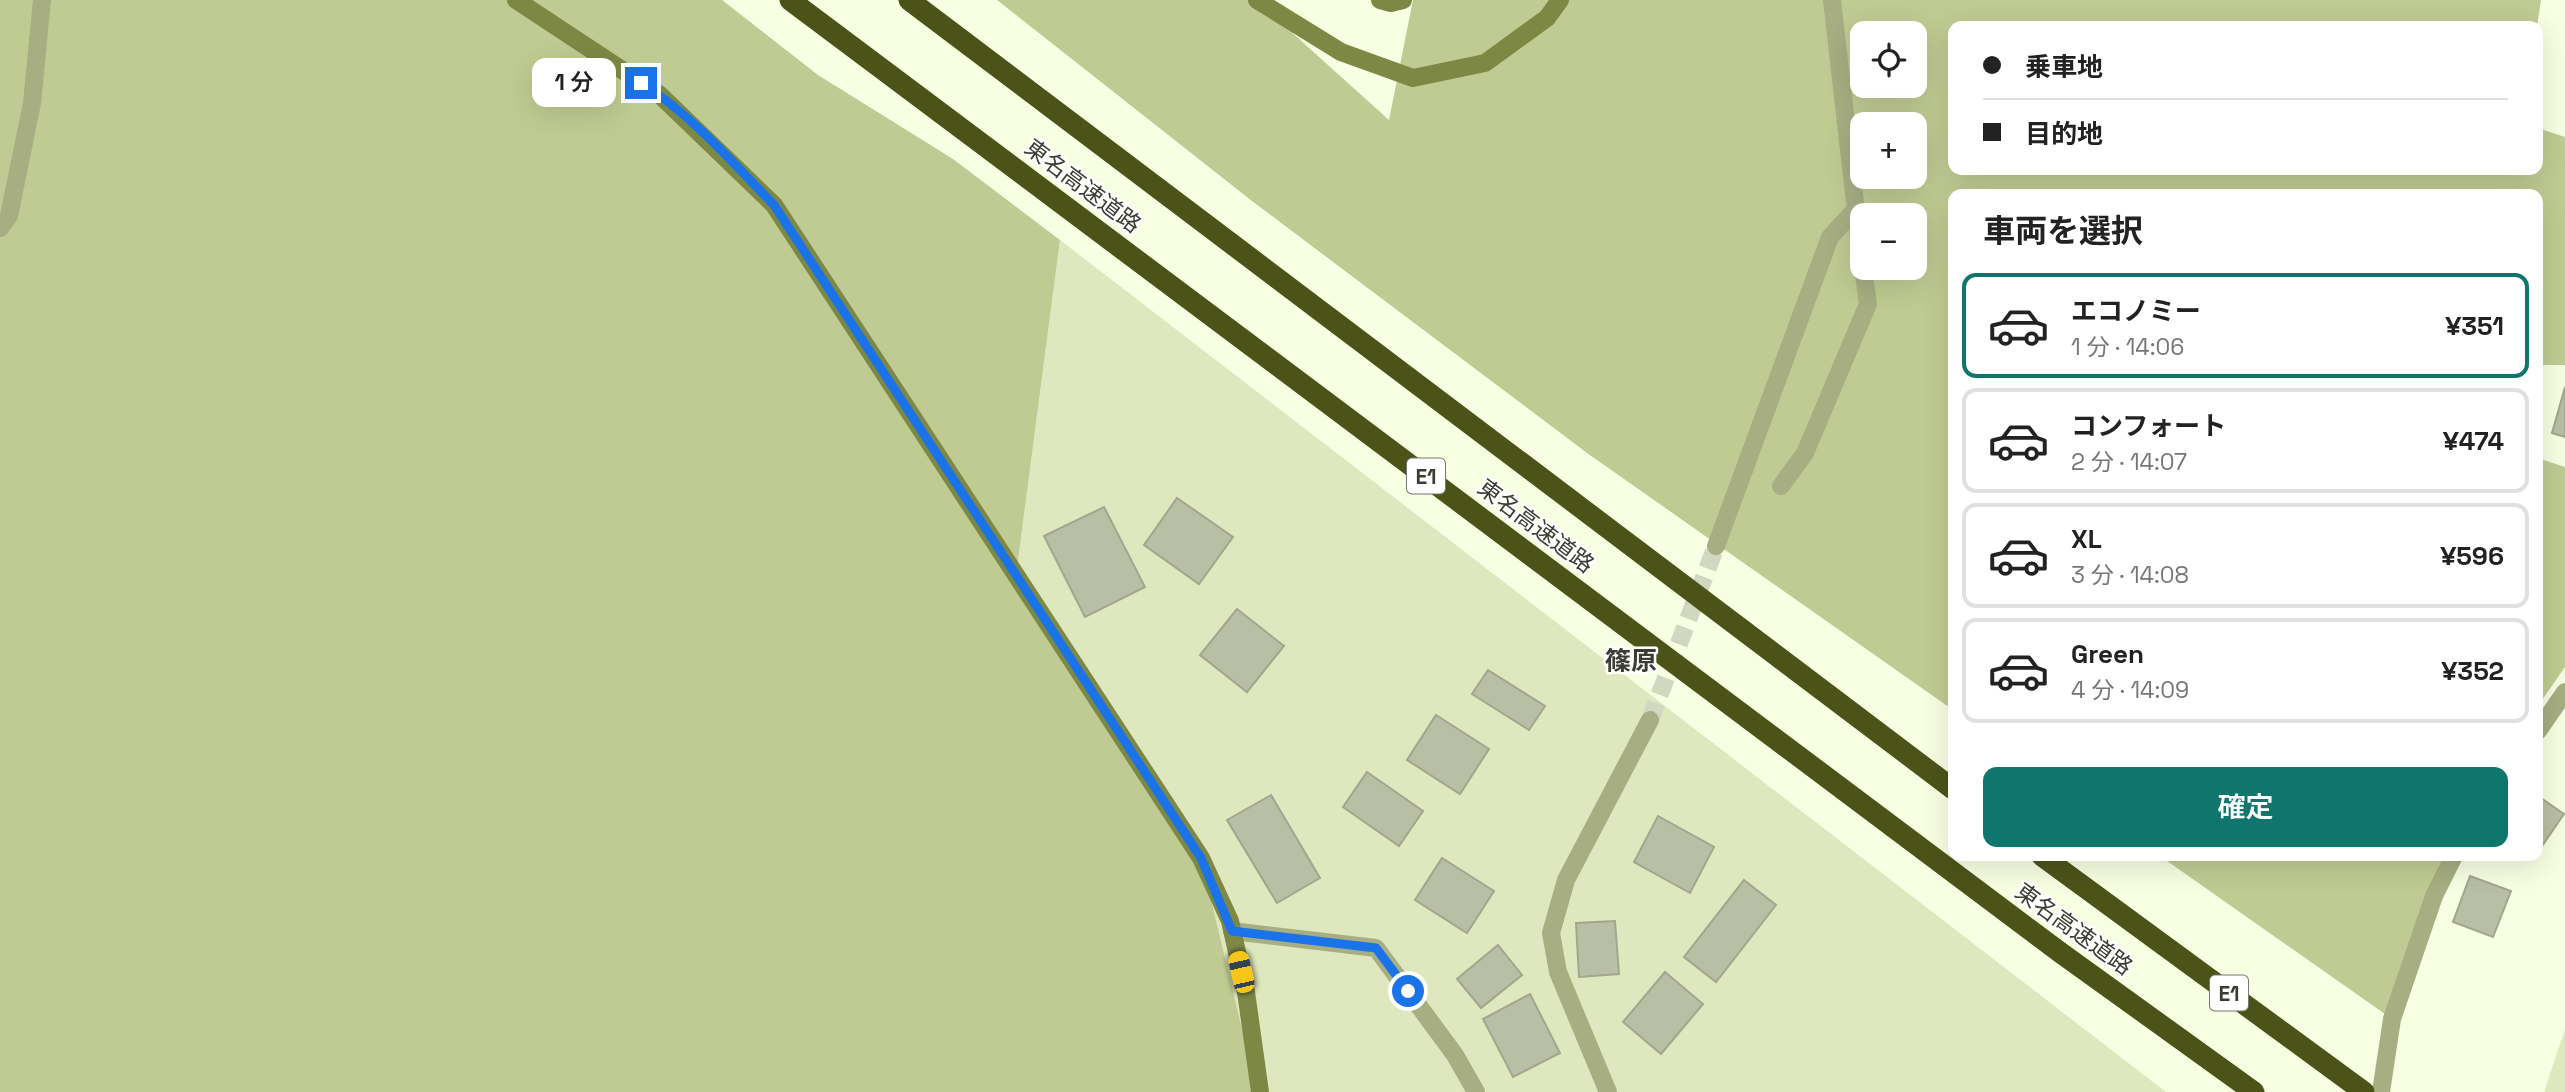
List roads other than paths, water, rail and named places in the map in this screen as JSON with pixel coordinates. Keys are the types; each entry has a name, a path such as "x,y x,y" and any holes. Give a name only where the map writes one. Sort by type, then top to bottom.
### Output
{"highway":[{"name":"東名高速道路","path":"790,0 2061,953 2254,1092"},
{"name":"東名高速道路","path":"909,0 1948,785"},
{"name":"東名高速道路","path":"2049,861 2364,1092"}],"street":[{"path":"0,228 9,216 32,103 41,0"},
{"path":"516,0 660,95 774,205 1201,858 1232,931 1246,992 1260,1092"},
{"path":"1256,0 1342,51 1413,78 1485,63 1547,18 1560,0"},
{"path":"1380,0 1391,3 1403,0"},
{"path":"1832,0 1853,203"},
{"path":"1716,546 1830,237 1850,215"},
{"path":"1781,486 1805,453 1868,304 1864,280"},
{"path":"2543,724 2565,692"},
{"path":"1608,1092 1558,972 1551,933 1566,880 1650,720"},
{"path":"2381,1092 2392,1019 2434,896 2452,861"},
{"path":"1232,931 1376,948 1455,1055 1476,1092"}],"tunnel":[{"path":"1650,720 1716,546"}],"district":[{"name":"篠原","path":"1631,661"}]}
